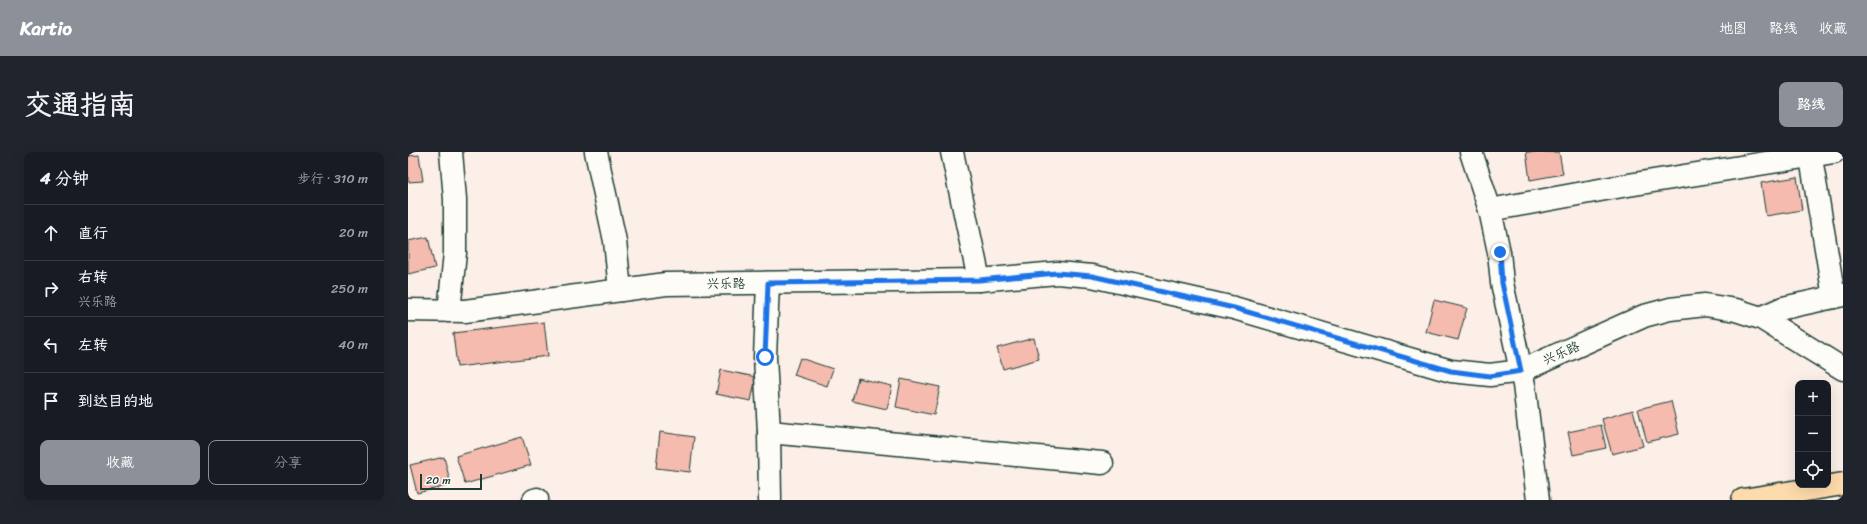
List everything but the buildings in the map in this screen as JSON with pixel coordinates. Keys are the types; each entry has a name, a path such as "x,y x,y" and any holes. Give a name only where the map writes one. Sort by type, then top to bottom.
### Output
{"main road":[{"path":"1743,500 1843,484"}],"street":[{"path":"450,311 455,253 455,199 451,152"},
{"path":"596,152 615,241 620,290"},
{"path":"952,152 979,280"},
{"path":"1471,152 1490,210 1500,252 1502,283 1524,385 1538,500"},
{"path":"1490,210 1810,154 1834,152"},
{"path":"1761,318 1783,308 1839,296 1810,154"},
{"name":"兴乐路","path":"408,310 465,311 666,284 979,280 1057,273 1092,276 1234,308 1451,371 1490,376 1521,371 1644,316 1670,309 1705,305 1736,310 1761,318 1843,369"},
{"path":"768,283 765,357 769,432 770,500"},
{"path":"769,432 1102,463"}],"route":[{"path":"765,357 768,283 979,280 1057,273 1092,276 1234,308 1451,371 1490,376 1521,371 1502,283 1500,252"}]}
